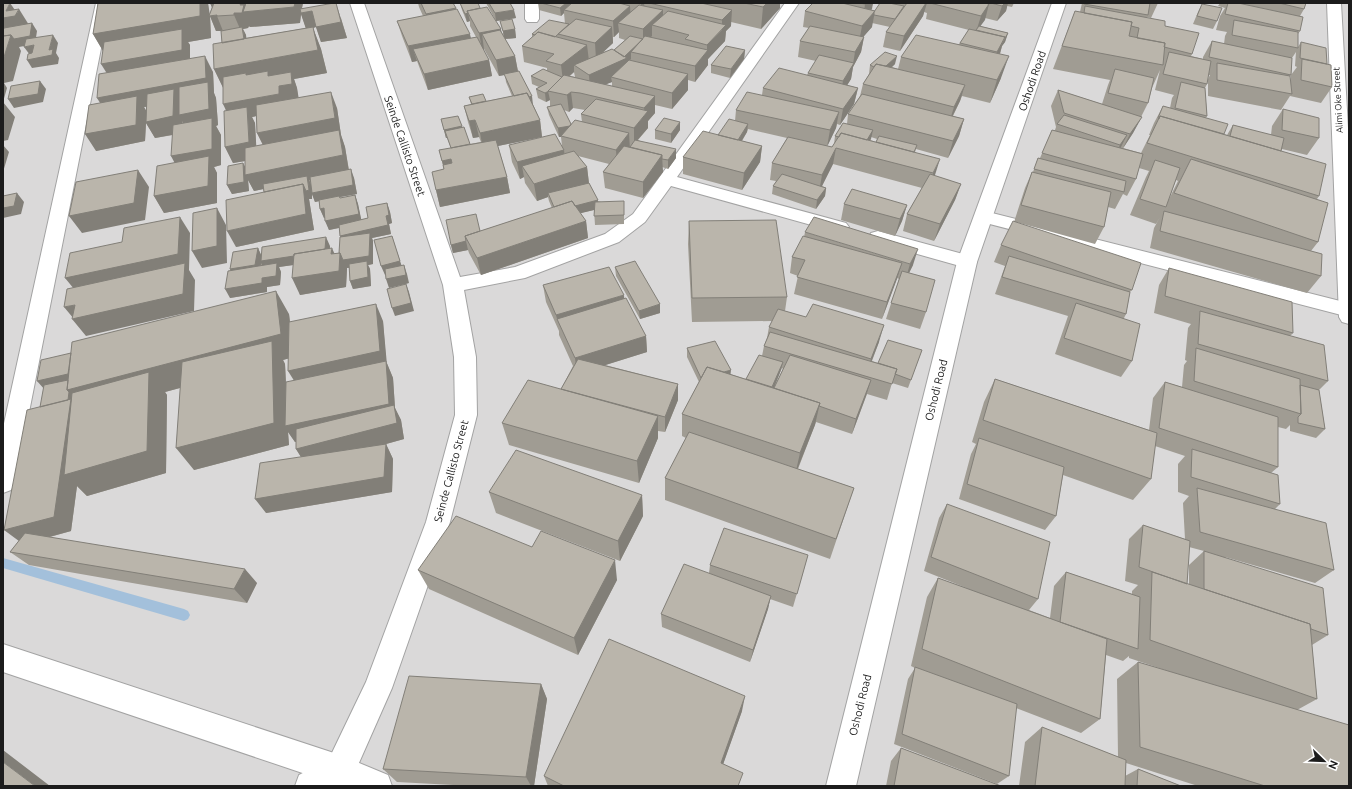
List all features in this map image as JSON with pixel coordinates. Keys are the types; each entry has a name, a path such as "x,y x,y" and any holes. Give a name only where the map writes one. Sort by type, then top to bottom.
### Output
{"street":[{"path":"3,483 103,3"},
{"name":"Seinde Callisto Street","path":"340,770 378,688 438,522 466,415 465,357 452,285 357,3"},
{"path":"532,3 532,19"},
{"path":"452,285 518,273 612,238 640,218 792,3"},
{"name":"Oshodi Road","path":"841,786 967,262 1059,3"},
{"name":"Alimi Oke Street","path":"1334,3 1348,314"},
{"path":"668,180 967,262"},
{"path":"984,217 1348,314"},
{"path":"3,658 340,770 377,786"},
{"path":"310,786 340,770"}],"shaded area":[{"path":"3,3 1349,3 1349,786 3,786"}],"building":[{"path":"3,3 10,3 6,11 19,9 15,16 3,18"},
{"path":"98,3 200,3 200,16 93,34"},
{"path":"214,3 241,3 240,5 244,5 242,13 234,13 234,15 209,16"},
{"path":"246,3 295,3 294,7 243,12"},
{"path":"336,3 341,22 316,27 312,11 301,13 300,9"},
{"path":"421,3 453,3 456,8 426,14"},
{"path":"460,3 478,3 480,8 467,11 468,13 465,14"},
{"path":"489,3 510,3 514,10 495,13"},
{"path":"541,3 566,3 560,8"},
{"path":"572,3 619,3 630,6 613,21 564,10"},
{"path":"649,3 701,3 732,10 722,20"},
{"path":"744,3 767,3 763,7"},
{"path":"813,3 842,3 875,11 862,26 805,11"},
{"path":"880,3 904,6 895,19 874,15 874,12"},
{"path":"907,3 926,3 904,36 886,32"},
{"path":"930,3 984,3 989,4 981,16"},
{"path":"991,3 1005,3 1002,6"},
{"path":"1084,3 1150,3 1148,15"},
{"path":"1228,3 1238,3 1303,17 1300,31 1225,14"},
{"path":"1279,3 1306,3 1304,9"},
{"path":"1202,4 1222,8 1217,21 1197,16"},
{"path":"639,5 663,10 643,29 618,23"},
{"path":"1085,6 1165,21 1165,26 1199,33 1192,54 1164,47 1165,43 1137,38 1139,28 1131,26 1132,22 1084,13"},
{"path":"487,7 501,29 479,33 467,11"},
{"path":"457,9 470,34 408,46 397,21"},
{"path":"668,11 726,25 707,45 685,39 689,35 652,25"},
{"path":"1075,11 1132,22 1129,36 1165,43 1163,65 1062,46"},
{"path":"512,19 515,29 503,31 500,21"},
{"path":"576,19 612,27 595,43 558,34"},
{"path":"549,20 569,24 555,37 538,32 535,35 532,34"},
{"path":"1234,20 1298,32 1298,48 1232,35"},
{"path":"32,23 30,36 14,39 11,35 3,36 4,28"},
{"path":"810,26 864,37 855,52 800,41"},
{"path":"979,26 1008,33 1005,38 976,30"},
{"path":"242,27 244,39 222,43 221,31"},
{"path":"313,27 318,50 214,69 213,44"},
{"path":"182,29 182,50 101,64 104,42"},
{"path":"969,29 1005,37 997,52 960,43"},
{"path":"500,30 515,56 496,60 482,34"},
{"path":"538,32 587,45 561,65 546,61 554,54 522,46"},
{"path":"11,35 3,60 3,36"},
{"path":"53,35 49,50 53,49 52,55 27,60 28,54 32,53 34,45 24,47 26,39"},
{"path":"916,35 1009,56 997,80 901,57"},
{"path":"630,36 643,39 624,57 614,50"},
{"path":"645,36 708,50 695,66 631,52"},
{"path":"477,37 489,60 424,74 413,49"},
{"path":"1212,41 1292,58 1291,75 1209,57"},
{"path":"1301,42 1326,48 1327,64 1300,58"},
{"path":"726,46 745,50 731,69 711,65"},
{"path":"612,49 627,58 589,75 574,65"},
{"path":"885,52 897,56 886,66 876,64 874,67 870,65"},
{"path":"1169,52 1211,61 1207,84 1163,74"},
{"path":"819,55 854,63 843,81 808,73"},
{"path":"205,56 206,78 97,98 99,74"},
{"path":"1302,59 1331,65 1332,87 1301,80"},
{"path":"629,60 688,74 672,93 611,77"},
{"path":"1217,63 1290,76 1292,94 1217,80"},
{"path":"876,64 965,85 954,107 863,84"},
{"path":"779,68 858,88 843,109 763,88"},
{"path":"543,69 562,77 549,91 545,93 536,89 547,83 531,76"},
{"path":"1115,69 1154,78 1148,103 1108,93"},
{"path":"268,71 268,76 291,72 292,84 279,86 279,94 223,104 223,77"},
{"path":"519,71 532,96 529,97 527,93 514,96 504,74"},
{"path":"564,75 655,96 644,108 580,93 571,92 567,95 548,91"},
{"path":"40,81 38,94 8,99 11,86"},
{"path":"208,82 209,109 179,115 179,87"},
{"path":"1181,82 1205,88 1207,116 1175,108"},
{"path":"174,89 173,116 146,122 147,94"},
{"path":"1058,90 1142,117 1130,134 1064,113"},
{"path":"331,92 335,118 257,133 256,105"},
{"path":"747,92 839,112 830,130 736,110"},
{"path":"527,93 540,120 480,133 475,120 469,121 464,106"},
{"path":"483,94 486,101 472,104 469,97"},
{"path":"862,94 964,119 953,141 848,114"},
{"path":"137,96 136,125 85,134 89,105"},
{"path":"596,99 648,111 634,128 581,114"},
{"path":"561,104 571,124 570,126 558,128 547,107"},
{"path":"1163,106 1228,124 1224,134 1160,116 1159,119 1158,118"},
{"path":"247,107 249,142 225,147 224,111"},
{"path":"1283,109 1319,118 1319,138 1282,130"},
{"path":"1064,115 1127,135 1120,145 1057,124"},
{"path":"458,116 462,126 444,130 441,119"},
{"path":"1160,116 1326,164 1319,196 1147,143"},
{"path":"212,118 212,149 171,156 173,125"},
{"path":"664,118 680,122 671,134 655,130"},
{"path":"729,119 748,124 738,140 718,135"},
{"path":"575,120 629,133 616,150 561,136"},
{"path":"843,123 873,130 867,140 841,133 839,137 835,136"},
{"path":"1233,125 1284,138 1281,151 1230,136"},
{"path":"464,127 470,144 451,148 445,131"},
{"path":"339,130 343,155 245,175 245,148"},
{"path":"1052,130 1143,154 1136,179 1042,153"},
{"path":"703,131 762,146 744,173 683,157"},
{"path":"841,133 940,159 933,173 836,148 822,175 772,163 788,137 832,147"},
{"path":"555,134 564,150 517,162 509,145"},
{"path":"879,136 917,145 914,152 876,142"},
{"path":"496,140 507,177 436,190 432,172 444,169 443,165 452,163 451,159 442,161 439,150"},
{"path":"635,140 676,149 668,160 662,159 662,155 630,147"},
{"path":"624,146 662,155 643,182 603,172"},
{"path":"574,151 587,167 534,184 522,166"},
{"path":"209,156 208,186 154,196 157,166"},
{"path":"1038,158 1126,181 1124,192 1034,169"},
{"path":"1191,159 1328,203 1318,242 1174,193"},
{"path":"1155,160 1180,168 1166,207 1140,199"},
{"path":"243,163 244,182 227,185 228,166"},
{"path":"351,169 353,185 312,193 310,177"},
{"path":"138,170 134,203 69,216 76,182"},
{"path":"1032,172 1111,192 1104,227 1021,205"},
{"path":"782,174 826,188 817,200 773,186"},
{"path":"930,174 961,184 940,224 907,214"},
{"path":"307,176 309,190 306,191 303,184 264,192 263,184"},
{"path":"589,183 598,200 575,206 572,201 554,207 548,193"},
{"path":"303,184 306,214 227,231 226,200"},
{"path":"852,189 907,205 900,219 844,204"},
{"path":"17,193 14,206 3,208 3,196"},
{"path":"355,195 359,214 325,221 324,208 320,209 319,200 339,196 340,198"},
{"path":"572,201 586,221 477,258 465,236"},
{"path":"624,201 624,215 594,216 595,202"},
{"path":"387,203 389,215 386,216 388,225 340,236 339,225 368,218 366,207"},
{"path":"217,208 217,246 192,251 193,213"},
{"path":"1164,211 1322,254 1321,276 1160,231"},
{"path":"476,214 480,231 465,236 466,241 451,245 446,220"},
{"path":"180,217 178,254 65,278 70,253 122,242 124,228"},
{"path":"814,217 918,249 910,264 805,232"},
{"path":"776,220 787,297 692,298 689,221"},
{"path":"1013,221 1141,263 1132,290 1001,245"},
{"path":"370,233 369,256 343,260 339,253 340,237"},
{"path":"392,236 400,261 381,266 374,240"},
{"path":"803,236 902,263 887,302 797,277 805,260 792,257"},
{"path":"326,237 325,249 261,261 262,247"},
{"path":"258,248 255,265 230,269 233,252"},
{"path":"332,248 331,254 340,253 339,271 292,278 294,254"},
{"path":"1009,256 1130,292 1126,314 1002,277"},
{"path":"367,261 368,277 350,281 349,264"},
{"path":"635,261 660,304 639,311 615,267"},
{"path":"185,263 183,294 72,319 75,305 64,307 67,289"},
{"path":"277,263 276,276 262,278 262,283 225,289 228,271"},
{"path":"404,265 406,275 386,279 385,269"},
{"path":"609,267 624,295 556,315 543,285"},
{"path":"1169,268 1292,302 1293,333 1165,296"},
{"path":"902,271 935,280 926,312 891,303"},
{"path":"406,284 411,303 392,308 387,289"},
{"path":"276,291 281,334 67,390 72,342"},
{"path":"626,298 646,336 575,358 557,319"},
{"path":"1076,303 1140,324 1132,361 1064,338"},
{"path":"376,304 380,351 288,371 289,322"},
{"path":"813,304 884,325 871,359 769,327 778,309 806,317"},
{"path":"1200,311 1324,345 1328,381 1198,344"},
{"path":"770,332 897,369 892,384 764,346"},
{"path":"888,340 922,350 911,380 895,374 897,369 878,363"},
{"path":"272,341 274,423 176,448 182,362"},
{"path":"715,341 731,370 724,372 707,367 701,378 687,348"},
{"path":"1196,348 1300,379 1301,414 1194,381"},
{"path":"71,353 68,374 37,381 41,360"},
{"path":"759,355 783,362 772,387 746,379"},
{"path":"790,355 871,380 856,419 819,406 820,403 774,388"},
{"path":"578,359 678,384 665,417 561,389"},
{"path":"386,361 389,404 285,426 286,382"},
{"path":"707,367 820,403 800,453 682,414"},
{"path":"149,372 147,451 64,475 72,393"},
{"path":"995,379 1157,433 1151,479 983,420"},
{"path":"68,380 68,400 40,407 44,385"},
{"path":"528,380 658,416 637,461 502,423"},
{"path":"1165,382 1278,417 1278,467 1159,428"},
{"path":"1300,385 1319,390 1325,429 1298,423 1298,417 1301,414"},
{"path":"71,399 54,517 4,530 27,410"},
{"path":"394,405 397,423 296,449 296,429"},
{"path":"689,432 854,488 836,539 665,478"},
{"path":"979,438 1064,467 1056,516 967,484"},
{"path":"386,444 384,477 255,499 260,463"},
{"path":"1192,449 1278,475 1280,504 1191,477"},
{"path":"516,450 642,495 618,541 489,492"},
{"path":"1197,488 1326,523 1334,570 1200,532"},
{"path":"947,504 1050,542 1038,599 931,557"},
{"path":"456,516 532,547 541,531 615,560 574,638 418,570"},
{"path":"1143,525 1190,541 1187,584 1139,567"},
{"path":"724,528 808,555 797,594 710,565"},
{"path":"25,533 245,569 234,589 10,552"},
{"path":"1204,551 1323,588 1328,635 1311,629 1310,624 1204,589"},
{"path":"684,564 771,596 753,650 661,614"},
{"path":"1066,572 1140,597 1138,649 1060,622"},
{"path":"1152,572 1310,624 1317,699 1150,640"},
{"path":"938,578 1107,639 1100,719 922,649"},
{"path":"609,639 745,696 721,763 743,773 738,786 564,786 544,776"},
{"path":"1138,662 1349,725 1349,786 1265,786 1140,747"},
{"path":"915,667 1017,704 1009,776 902,734"},
{"path":"409,676 541,684 526,777 383,769"},
{"path":"1042,727 1126,760 1125,786 1035,786"},
{"path":"901,748 1001,786 894,786"},
{"path":"3,762 35,786 3,786"},
{"path":"1138,769 1181,786 1137,786"}],"waterway":[{"path":"3,563 184,615"}]}
